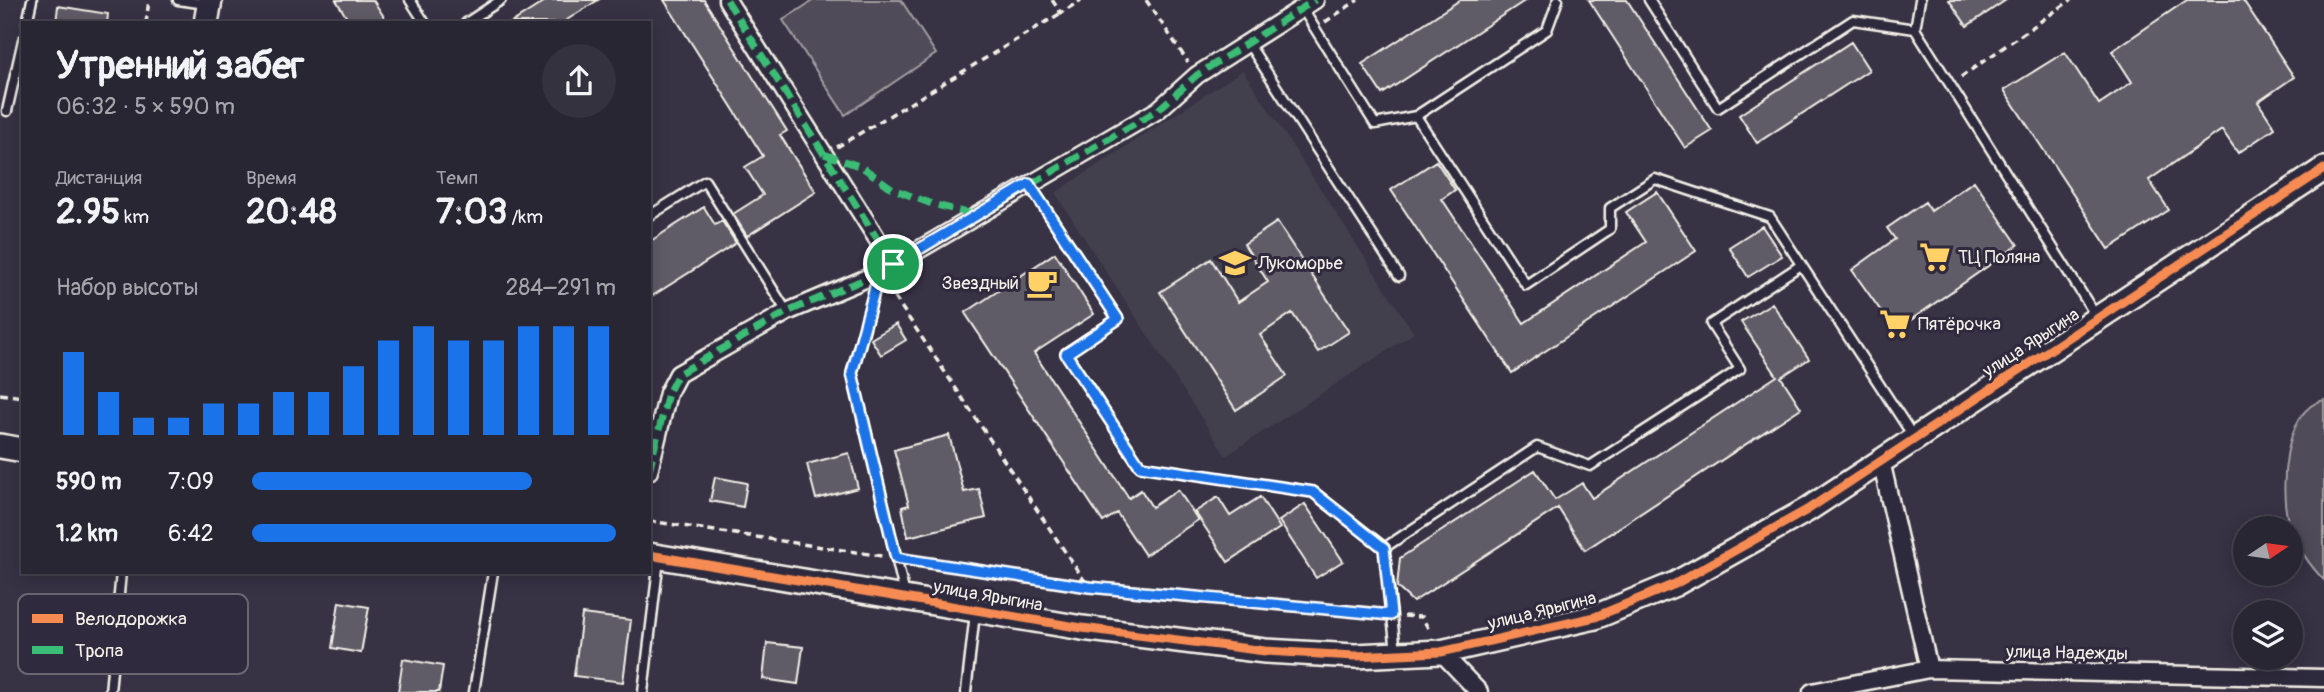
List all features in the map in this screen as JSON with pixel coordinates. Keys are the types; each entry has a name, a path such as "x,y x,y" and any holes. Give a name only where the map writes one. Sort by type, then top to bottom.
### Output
{"street":[{"path":"727,0 824,155 886,269"},
{"path":"651,455 656,416 678,374 787,312 886,269 1158,110 1197,75 1309,4"},
{"name":"улица Ярыгина","path":"654,555 1082,628 1265,651 1355,656 1441,652 1595,617 1675,584 1807,510 2324,169"},
{"path":"0,446 21,450"},
{"path":"1881,461 1929,669"},
{"path":"1441,652 1479,692"},
{"name":"улица Надежды","path":"1812,692 1929,669 2324,678"}],"lane":[{"path":"27,21 32,0"},
{"path":"178,0 209,9"},
{"path":"410,0 424,21"},
{"path":"469,21 501,0"},
{"path":"1309,4 1314,28 1376,124 1416,116 1547,30 1558,0"},
{"path":"1649,0 1718,108 1853,20 1915,29"},
{"path":"1920,0 1915,29 2097,319"},
{"path":"1248,43 1399,276"},
{"path":"7,111 21,49"},
{"path":"1416,116 1526,285 1610,229 1610,208 1655,178 1770,218 1914,438"},
{"path":"651,215 705,181 787,312"},
{"path":"1029,184 1118,319 1066,354 1140,466 1313,492 1384,548 1396,654"},
{"path":"1384,548 1537,447 1590,466 1740,369 1712,324 1801,265"},
{"path":"886,269 852,373 906,598"},
{"path":"643,692 654,555"},
{"path":"119,594 121,574"},
{"path":"474,692 493,574"},
{"path":"966,692 975,610"},
{"path":"110,692 112,674"}],"path":[{"path":"146,21 149,0"},
{"path":"1052,0 1061,13"},
{"path":"824,155 1082,0"},
{"path":"1146,0 1197,75"},
{"path":"1314,28 1358,0"},
{"path":"1950,85 2071,0"},
{"path":"886,269 1089,587"},
{"path":"0,394 21,397"},
{"path":"651,521 1089,587 1422,617 1441,652"}],"shaded area":[{"path":"814,0 901,0 936,54 845,115 783,20"},
{"name":"Лукоморье","path":"1243,70 1414,333 1226,456 1055,193"},
{"path":"2324,400 2324,580 2303,552 2303,516 2287,516 2284,493 2287,453 2292,434 2310,406"}],"building":[{"path":"336,0 373,0 387,21 349,21"},
{"path":"547,0 598,0 565,21 514,21"},
{"path":"664,0 704,0 787,131 780,135 816,192 747,236 733,214 763,195 745,167 763,156"},
{"path":"1460,0 1526,0 1382,94 1362,64"},
{"path":"1589,0 1627,0 1712,131 1685,148"},
{"path":"1949,0 2006,0 1967,26"},
{"path":"2187,0 2243,0 2294,77 2258,102 2275,128 2238,153 2222,130 2149,180 2169,210 2109,249 2004,90 2065,52 2099,104 2132,82 2112,51"},
{"path":"58,6 108,14 107,21 56,21"},
{"path":"1851,42 1869,70 1757,143 1739,115"},
{"path":"1436,161 1455,190 1442,199 1524,323 1646,242 1626,212 1657,192 1696,251 1512,373 1391,190"},
{"name":"ТЦ Поляна","path":"1974,181 2018,245 1895,331 1852,270 1895,239 1887,228 1925,202 1931,211"},
{"path":"704,207 715,225 722,221 736,243 651,297 651,241"},
{"path":"1277,222 1349,332 1318,352 1292,313 1260,335 1287,376 1236,410 1160,292 1211,259 1238,302 1268,282 1244,244"},
{"path":"1762,226 1782,256 1748,277 1729,247"},
{"path":"1055,253 1094,314 1034,353 1129,498 1141,490 1152,507 1178,490 1198,520 1145,555 1117,513 1103,522 965,313"},
{"path":"1772,303 1809,359 1781,377 1801,408 1585,550 1558,508 1413,602 1397,587 1400,558 1535,470 1555,500 1582,483 1592,498 1777,376 1741,322"},
{"path":"896,324 906,340 881,355 871,339"},
{"path":"949,435 964,492 979,489 986,518 908,537 902,507 909,505 894,450"},
{"path":"849,453 858,488 816,499 807,464"},
{"path":"715,477 747,483 743,507 710,501"},
{"path":"1218,497 1230,516 1260,497 1280,528 1228,562 1195,512"},
{"path":"1305,504 1343,561 1316,578 1279,521"},
{"path":"339,602 369,607 361,653 332,648"},
{"path":"582,614 631,620 623,682 574,676"},
{"path":"767,643 803,647 798,684 763,679"},
{"path":"403,659 443,666 439,692 398,692"}],"marked path":[{"path":"727,0 893,264"},
{"path":"651,463 668,393 678,374 787,312 879,273 1158,110 1197,75 1315,0"},
{"path":"824,154 862,167 893,189 932,204 976,215"}],"cycle path":[{"path":"651,555 1082,628 1265,651 1355,656 1441,652 1595,617 1675,584 1807,510 2324,169"}],"place":[{"name":"ТЦ Поляна","path":"1935,257"},
{"name":"Лукоморье","path":"1235,263"},
{"name":"Звездный","path":"1042,283"},
{"name":"Пятёрочка","path":"1895,324"}],"route":[{"path":"1029,184 1118,319 1066,354 1140,466 1313,492 1384,548 1391,615 1089,587 896,558 852,373 879,273 893,264 1029,184"}]}
